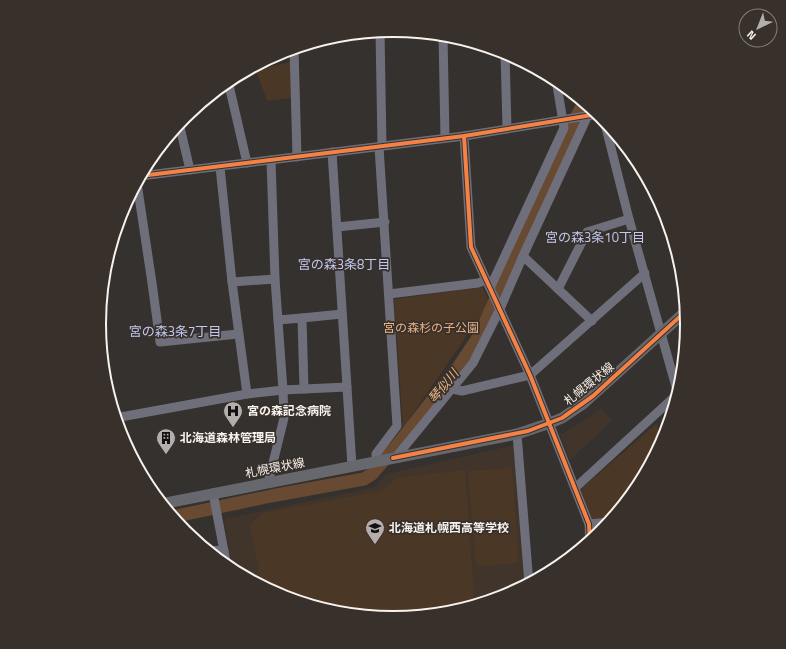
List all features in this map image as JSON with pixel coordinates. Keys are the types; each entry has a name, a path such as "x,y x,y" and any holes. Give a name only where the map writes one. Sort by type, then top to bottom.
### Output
{"main road":[{"name":"札幌環状線","path":"168,504 215,502 268,483 517,434 550,423 573,411 588,400 680,317"}],"street":[{"path":"377,461 376,454 397,426 388,294 381,146 380,38"},
{"path":"443,42 445,138"},
{"path":"294,55 297,157"},
{"path":"505,60 507,129"},
{"path":"230,88 247,163"},
{"path":"489,287 564,128 567,119 559,89"},
{"path":"148,175 464,136 590,115"},
{"path":"394,458 473,363 523,256 585,116"},
{"path":"181,131 190,170"},
{"path":"607,133 629,219 675,382"},
{"path":"464,136 471,247 530,375 550,423 589,524 590,534"},
{"path":"332,152 352,466"},
{"path":"268,483 284,418 275,279 271,160"},
{"path":"220,167 238,334 247,394"},
{"path":"138,191 160,342 238,334"},
{"path":"558,289 587,232 629,219"},
{"path":"337,227 385,222"},
{"path":"523,256 592,320"},
{"path":"452,389 462,391 530,375 645,273"},
{"path":"232,282 275,279"},
{"path":"388,294 478,283 489,287"},
{"path":"278,320 342,314"},
{"path":"302,318 304,389"},
{"path":"121,417 247,394 283,390 347,387"},
{"path":"575,488 671,400"},
{"path":"517,434 528,578"},
{"path":"215,502 226,558"},
{"path":"589,524 601,523"},
{"path":"215,551 224,550"}],"shaded area":[{"path":"601,408 612,421 570,460 560,435"},
{"name":"北海道札幌西高等学校","path":"514,445 525,579 485,597 431,610 393,612 355,610 301,597 266,582 232,563 224,519 375,487 386,474"}],"green space":[{"path":"291,62 291,98 267,101 257,72 264,68"},
{"name":"宮の森杉の子公園","path":"482,287 490,302 403,428 394,299"},
{"path":"657,423 659,435 651,452 621,500 605,518 592,520 581,489"},
{"path":"512,468 519,563 476,566 468,471"},
{"name":"北海道札幌西高等学校","path":"465,470 475,600 431,610 393,612 355,610 301,597 260,579 250,526 263,513 381,491 396,478"}],"waterway":[{"name":"琴似川","path":"179,516 271,496 364,479 372,474 399,443 457,369 479,336 582,107"}],"cycle path":[{"path":"148,175 464,136 590,115"},
{"path":"464,136 471,247 530,375 589,524 590,534"},
{"path":"393,458 528,431 562,418 593,396 680,316"}],"place":[{"name":"宮の森記念病院","path":"233,428"},
{"name":"北海道森林管理局","path":"166,455"},
{"name":"北海道札幌西高等学校","path":"375,545"}],"district":[{"name":"宮の森3条10丁目","path":"595,237"},
{"name":"宮の森3条8丁目","path":"344,264"},
{"name":"宮の森3条7丁目","path":"175,331"}]}
